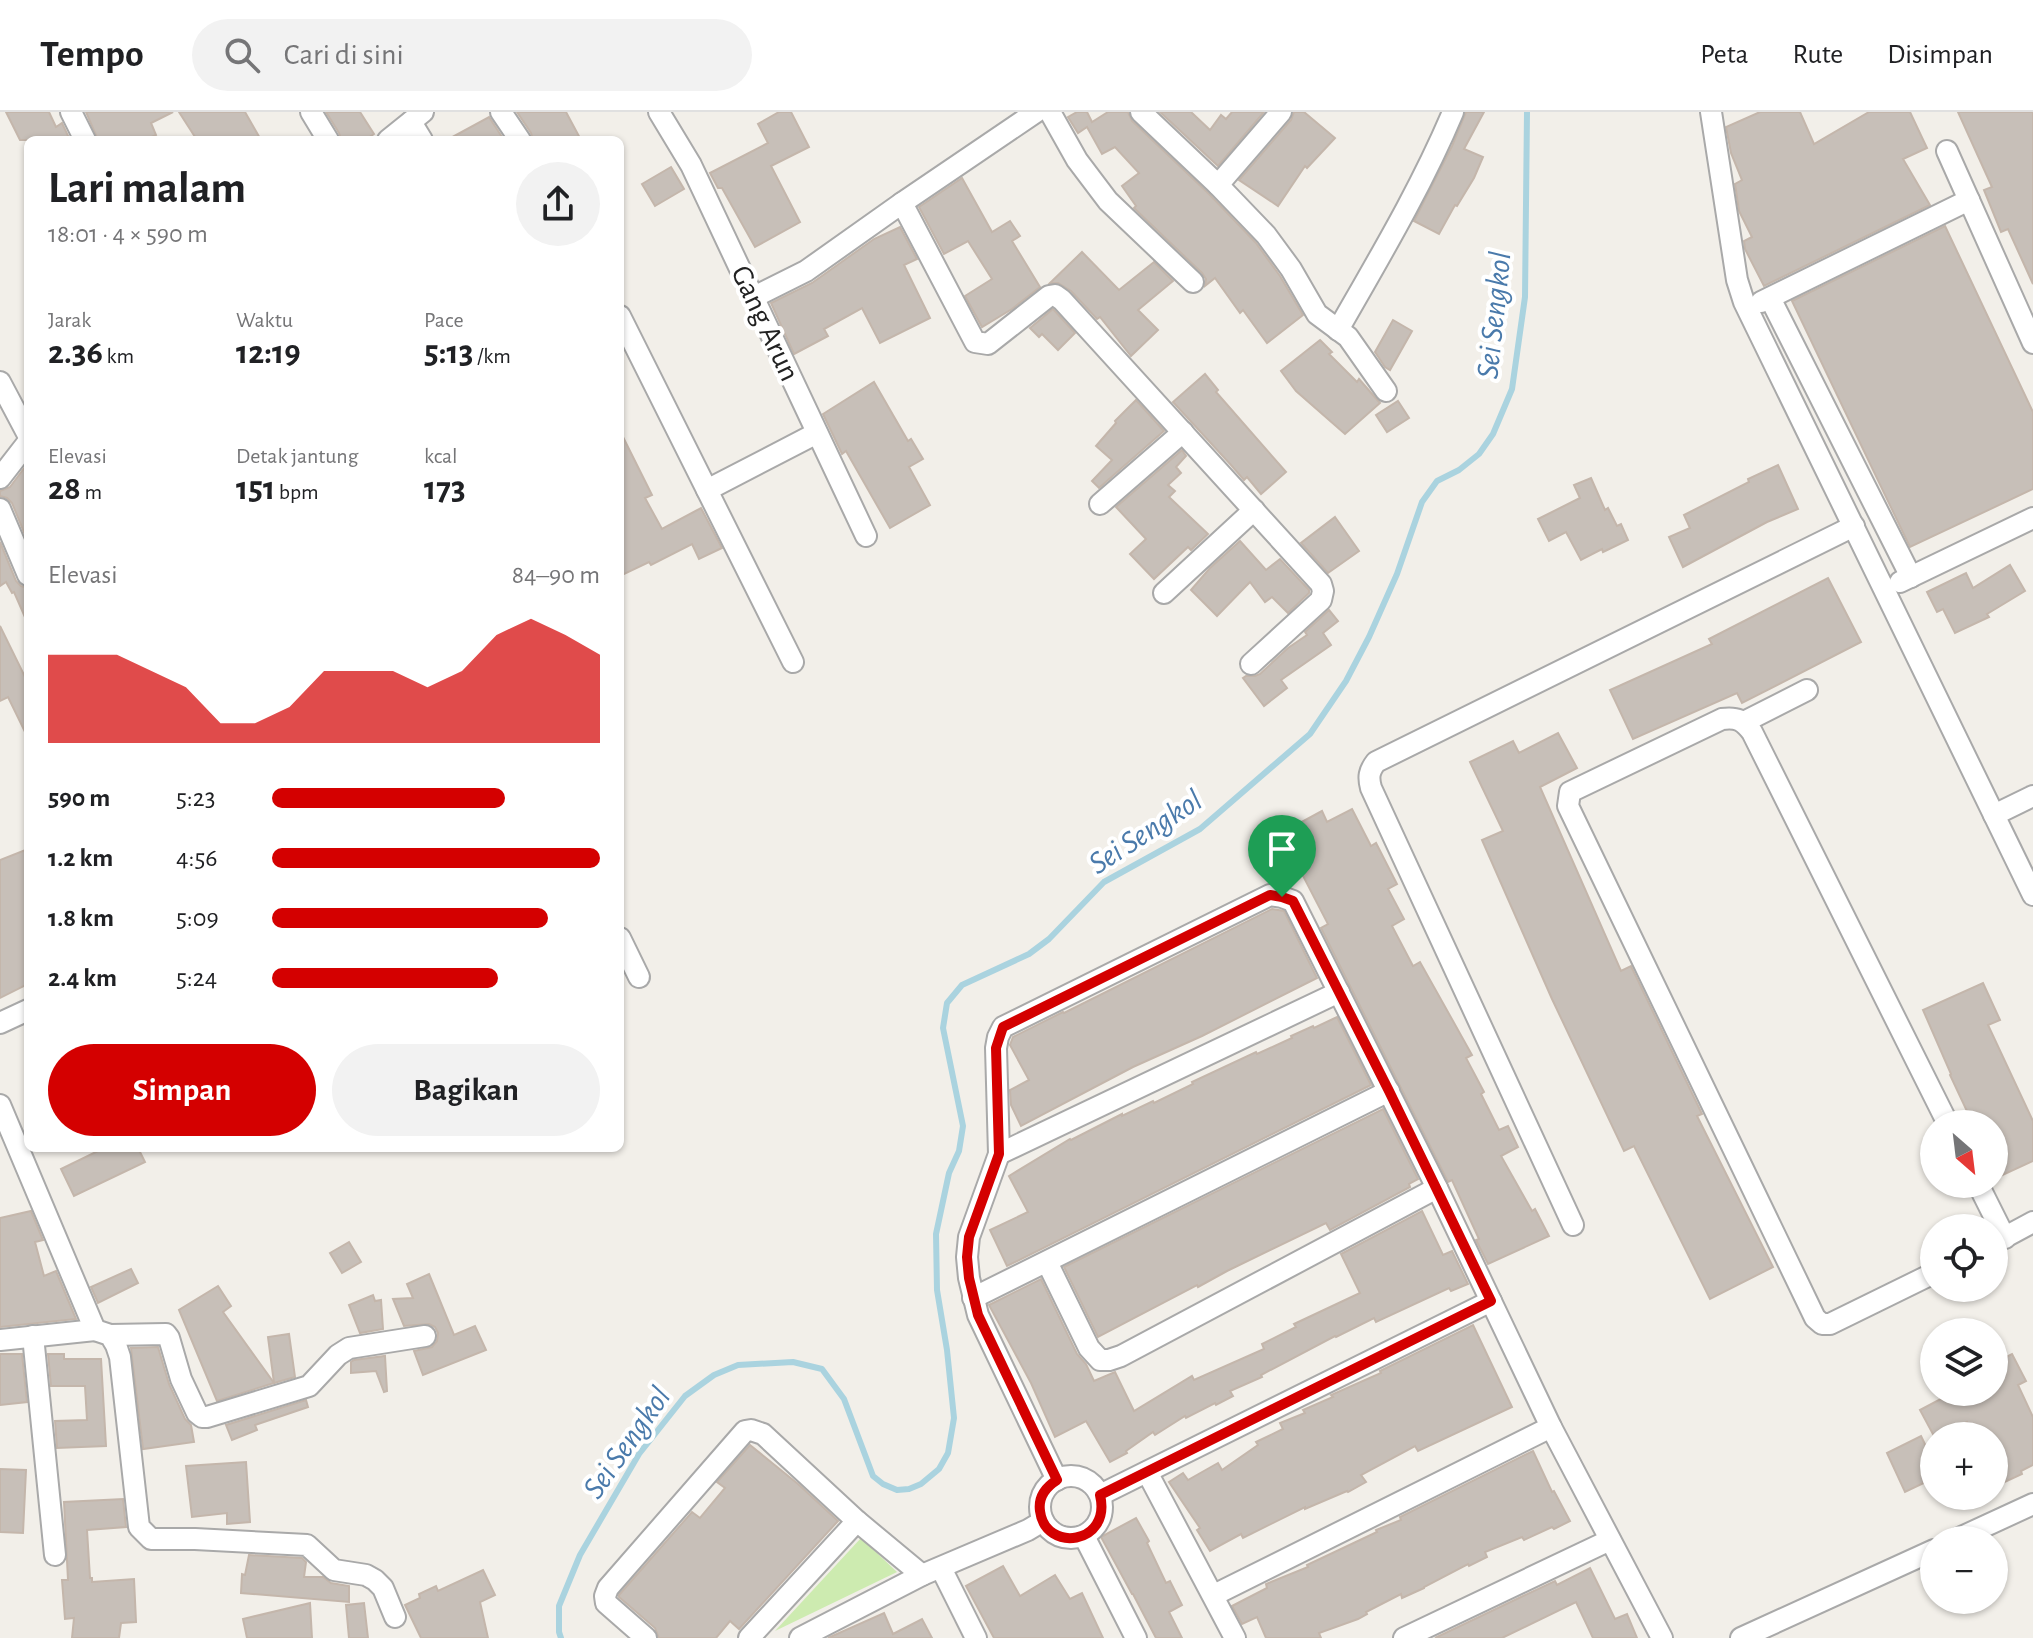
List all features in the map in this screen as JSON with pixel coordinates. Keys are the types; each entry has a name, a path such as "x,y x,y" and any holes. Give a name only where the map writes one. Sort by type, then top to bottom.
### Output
{"street":[{"path":"71,112 83,136"},
{"path":"311,112 326,136"},
{"path":"501,112 517,136"},
{"name":"Gang Arun","path":"659,112 691,165 866,536"},
{"path":"754,297 806,271 1036,112"},
{"path":"1050,112 1077,160 1108,201 1193,282"},
{"path":"1218,185 1281,112"},
{"path":"1338,330 1405,212 1453,112"},
{"path":"393,136 417,117"},
{"path":"1155,117 1266,235 1291,269 1317,314 1348,337 1386,391"},
{"path":"1711,118 1737,280 1747,309 2033,895"},
{"path":"1947,151 2033,343"},
{"path":"1747,309 1969,200"},
{"path":"902,203 975,342 988,344 1049,296 1055,295 1321,584 1321,600 1251,664"},
{"path":"1770,298 1911,577"},
{"path":"624,324 793,662"},
{"path":"0,382 24,427"},
{"path":"1100,504 1183,432"},
{"path":"707,490 817,433"},
{"path":"0,478 24,447"},
{"path":"0,509 24,566"},
{"path":"1164,593 1254,510"},
{"path":"1885,589 2033,518"},
{"path":"1573,1225 1371,788 1370,770 1376,762 1854,526"},
{"path":"1744,722 1807,690"},
{"path":"1920,1280 1830,1324 1822,1324 1815,1318 1568,806 1570,792 1722,719 1735,717 1744,722 1752,732 1941,1110"},
{"path":"1994,815 2033,796"},
{"path":"1057,1480 978,1315 967,1257 969,1237 999,1154 996,1048 1003,1027 1270,895 1282,897 1293,901 1437,1188 1551,1427 1662,1638"},
{"path":"624,946 639,977"},
{"path":"999,1154 1339,992"},
{"path":"0,1023 24,1012"},
{"path":"973,1298 1389,1091"},
{"path":"0,1105 102,1332 116,1345 120,1357 139,1527 144,1534 151,1539 307,1545 334,1570 366,1575 375,1580 383,1588 395,1617"},
{"path":"1047,1262 1089,1348 1100,1360 1109,1360 1437,1188"},
{"path":"2008,1236 2033,1222"},
{"path":"1100,1495 1491,1301"},
{"path":"0,1340 102,1332 166,1334 181,1379 197,1413 207,1417 309,1386 338,1355 349,1348 425,1336"},
{"path":"33,1336 55,1555"},
{"path":"1214,1595 1551,1427"},
{"path":"646,1638 606,1603 608,1588 745,1431 751,1430 763,1434 857,1521 932,1572 976,1638"},
{"path":"1147,1472 1235,1638"},
{"path":"1067,1477 1086,1480 1100,1495 1102,1514 1084,1536 1065,1538 1048,1529 1043,1521 1040,1502 1043,1493 1057,1480 1067,1477"},
{"path":"1985,1526 2033,1504"},
{"path":"749,1638 857,1521"},
{"path":"800,1638 1043,1521"},
{"path":"1084,1536 1136,1638"},
{"path":"1404,1638 1610,1540"},
{"path":"1741,1638 1920,1556"}],"green space":[{"path":"861,1538 897,1572 775,1631"}],"building":[{"path":"6,112 49,112 56,127 62,123 68,136 24,136 24,140 20,140"},
{"path":"86,112 173,112 151,123 154,136 96,136"},
{"path":"179,112 245,112 259,136 194,136"},
{"path":"326,112 360,112 374,134 340,136"},
{"path":"517,112 566,112 579,136 532,136"},
{"path":"779,112 791,112 809,147 771,166 800,222 755,247 722,188 718,188 710,173 768,143 758,124"},
{"path":"1077,112 1087,112 1092,122 1108,112 1128,112 1132,121 1256,243 1303,315 1267,343 1215,278 1205,286 1206,279 1202,273 1134,208 1136,206 1122,186 1139,173 1115,147 1102,154 1087,127 1078,133 1068,117"},
{"path":"1160,112 1191,112 1210,130 1221,115 1226,119 1232,112 1264,112 1218,166"},
{"path":"1294,112 1304,112 1335,138 1307,168 1305,166 1278,206 1239,180 1291,120"},
{"path":"1466,112 1484,112 1464,149 1483,157 1474,178 1439,234 1414,221"},
{"path":"1760,112 1800,112 1814,144 1869,112 1910,112 1927,148 1903,159 1930,205 1764,286 1745,249 1744,241 1752,237 1739,211 1735,184 1742,180 1731,153 1726,127"},
{"path":"1958,112 2033,112 2033,284 2008,229 2001,232 1984,190 1992,187"},
{"path":"489,117 501,136 454,136"},
{"path":"671,167 684,189 655,206 642,184"},
{"path":"962,178 992,232 1010,221 1020,236 1012,241 1040,287 982,327 965,296 992,279 968,241 944,254 919,207"},
{"path":"1945,226 2033,412 2033,489 1910,547 1792,301"},
{"path":"900,227 917,259 904,265 930,318 880,343 862,308 824,329 828,336 794,354 771,303 812,283 874,239"},
{"path":"1082,252 1119,290 1154,262 1173,281 1138,310 1158,330 1131,356 1100,317 1097,319 1071,291 1058,283 1050,283"},
{"path":"1053,309 1075,333 1058,350 1042,334 1039,337 1030,328"},
{"path":"1393,320 1412,331 1390,370 1375,352"},
{"path":"1320,340 1332,352 1329,354 1357,382 1359,379 1380,403 1345,434 1296,391 1281,371"},
{"path":"1205,374 1218,390 1216,392 1286,472 1261,494 1247,477 1244,480 1173,402"},
{"path":"874,382 908,441 911,439 923,459 909,467 930,505 890,528 846,451 842,454 823,414"},
{"path":"1136,400 1164,431 1099,488 1092,481 1112,460 1096,446"},
{"path":"1398,401 1409,418 1387,432 1376,415"},
{"path":"624,439 652,495 645,498 662,529 701,508 722,548 699,559 692,544 651,565 649,562 624,574"},
{"path":"1182,450 1186,456 1176,467 1181,473 1168,485 1175,491 1169,497 1208,534 1191,550 1188,547 1154,579 1130,554 1146,539 1116,507"},
{"path":"1778,465 1798,509 1683,567 1669,537 1690,528 1684,515"},
{"path":"24,468 24,532 12,503 0,496 0,491 10,487"},
{"path":"1591,478 1605,510 1608,508 1617,526 1621,524 1628,540 1581,560 1566,532 1549,541 1538,519 1580,498 1574,485"},
{"path":"1335,517 1359,551 1328,573 1301,543"},
{"path":"1240,541 1266,570 1280,559 1309,590 1288,613 1272,597 1265,602 1250,582 1217,616 1191,590"},
{"path":"0,542 16,581 24,587 24,615 6,582 0,586"},
{"path":"2010,565 2025,591 1987,614 1989,617 1955,633 1943,609 1937,612 1927,592 1966,573 1973,588"},
{"path":"1828,578 1861,642 1742,703 1737,693 1633,739 1610,690 1712,644 1709,639"},
{"path":"1329,610 1338,621 1323,633 1331,645 1281,680 1287,688 1264,706 1243,678 1260,674 1307,635 1305,632"},
{"path":"0,626 24,675 24,730 8,697 0,701"},
{"path":"1558,733 1577,768 1540,787 1621,971 1631,966 1702,1114 1697,1116 1773,1267 1710,1299 1634,1146 1624,1151 1482,840 1503,831 1470,762 1513,741 1519,753"},
{"path":"1352,809 1371,846 1376,843 1397,884 1388,889 1404,919 1392,926 1413,966 1420,962 1472,1055 1466,1058 1499,1130 1508,1126 1518,1147 1501,1156 1549,1236 1488,1264 1452,1180 1448,1182 1321,928 1328,924 1299,868 1274,880 1254,840 1270,830 1274,837 1322,811 1327,822"},
{"path":"24,851 24,986 0,998 0,860"},
{"path":"1272,909 1284,911 1317,978 1133,1067 1021,1126 1011,1105 1010,1090 1029,1080 1010,1045 1013,1037"},
{"path":"1983,983 2000,1020 1988,1025 2033,1121 2033,1161 2008,1173 2008,1110 1966,1110 1923,1010"},
{"path":"1337,1017 1371,1085 1007,1266 990,1230 1028,1212 1009,1176 1070,1139"},
{"path":"1383,1109 1418,1179 1409,1184 1410,1187 1330,1230 1326,1223 1098,1337 1064,1267"},
{"path":"96,1152 140,1152 145,1162 74,1196 61,1169"},
{"path":"31,1211 43,1240 35,1242 44,1276 56,1271 76,1319 0,1327 0,1218"},
{"path":"1422,1211 1443,1255 1452,1251 1468,1284 1451,1291 1449,1288 1376,1322 1374,1318 1335,1336 1262,1377 1230,1391 1233,1396 1216,1405 1185,1416 1155,1435 1153,1432 1110,1462 1086,1421 1055,1437 1031,1383 989,1305 1041,1279 1077,1354 1094,1381 1115,1372 1134,1411 1192,1376 1194,1380 1264,1349 1262,1344 1296,1327 1294,1324 1360,1293 1341,1254"},
{"path":"349,1242 361,1262 342,1273 330,1253"},
{"path":"131,1269 138,1283 98,1303 91,1287"},
{"path":"429,1274 454,1335 475,1326 486,1350 423,1375 414,1351 432,1347 438,1333 429,1324 404,1326 393,1299 413,1298 407,1284"},
{"path":"218,1286 231,1306 223,1312 274,1383 217,1401 179,1310"},
{"path":"373,1295 375,1301 381,1300 383,1329 360,1333 349,1305"},
{"path":"1473,1325 1512,1407 1418,1451 1415,1446 1361,1475 1366,1482 1348,1492 1305,1507 1243,1538 1241,1534 1210,1551 1197,1530 1200,1528 1169,1482 1183,1473 1188,1480 1218,1463 1222,1470 1258,1445 1256,1442 1283,1429 1280,1423 1305,1413 1303,1410 1333,1397 1331,1395"},
{"path":"289,1334 295,1377 274,1383 268,1337"},
{"path":"158,1347 169,1384 185,1419 191,1425 194,1442 143,1449 131,1348"},
{"path":"0,1354 22,1354 27,1402 0,1405"},
{"path":"48,1354 64,1354 64,1359 101,1359 106,1446 57,1448 55,1421 87,1420 85,1386 51,1386"},
{"path":"2012,1354 2026,1381 2018,1385 2033,1417 2033,1465 2008,1480 2008,1422 1926,1422 1920,1410 1928,1406 2008,1406 2008,1356"},
{"path":"385,1356 387,1391 384,1392 376,1371 351,1373 351,1362 354,1360"},
{"path":"306,1400 308,1407 255,1425 257,1430 232,1440 226,1425"},
{"path":"1920,1436 1920,1485 1905,1492 1887,1453"},
{"path":"750,1445 838,1521 739,1629 730,1621 716,1638 659,1638 655,1628 619,1595 692,1512 700,1518 725,1488 717,1482"},
{"path":"1533,1451 1570,1521 1485,1552 1487,1557 1424,1588 1402,1598 1401,1594 1358,1619 1319,1633 1321,1638 1266,1638 1257,1617 1242,1624 1232,1606 1267,1588 1266,1584 1308,1567"},
{"path":"246,1462 250,1522 227,1524 227,1513 192,1517 186,1466"},
{"path":"0,1469 26,1470 23,1533 0,1532"},
{"path":"123,1499 126,1527 87,1530 90,1578 92,1582 134,1579 136,1622 121,1623 119,1638 72,1638 74,1618 65,1619 62,1580 68,1580 64,1502"},
{"path":"1136,1518 1166,1583 1170,1581 1182,1605 1169,1612 1182,1638 1156,1638 1101,1537"},
{"path":"249,1555 302,1558 306,1562 304,1577 323,1577 331,1583 349,1586 349,1602 241,1593 242,1574 245,1575"},
{"path":"1003,1566 1020,1596 1055,1575 1070,1599 1082,1593 1103,1638 994,1638 966,1586"},
{"path":"1590,1568 1615,1619 1627,1614 1637,1638 1593,1638 1576,1602 1502,1638 1435,1638 1555,1581 1557,1585"},
{"path":"483,1570 495,1595 480,1602 488,1638 421,1638 405,1605 436,1586 438,1591"},
{"path":"310,1603 312,1638 247,1638 243,1619"},
{"path":"364,1603 368,1638 349,1638 346,1605"},
{"path":"884,1613 893,1634 922,1619 932,1638 828,1638"}],"waterway":[{"name":"Sei Sengkol","path":"561,1638 559,1606 580,1555 639,1454 685,1396 714,1375 738,1365 793,1362 822,1369 844,1399 873,1476 897,1490 909,1489 921,1484 939,1469 948,1453 954,1418 937,1290 936,1234 963,1126 943,1028 947,1003 962,985 1029,954 1049,939 1104,882 1200,829 1310,734 1346,681 1397,574 1422,502 1437,481 1459,470 1479,454 1493,434 1512,389 1525,297 1527,112"}],"route":[{"path":"1270,895 1282,897 1293,901 1491,1301 1100,1495 1102,1514 1092,1530 1075,1538 1056,1535 1043,1521 1040,1502 1049,1485 1057,1480 978,1315 969,1278 969,1237 999,1154 998,1037 1003,1027 1270,895"}]}
